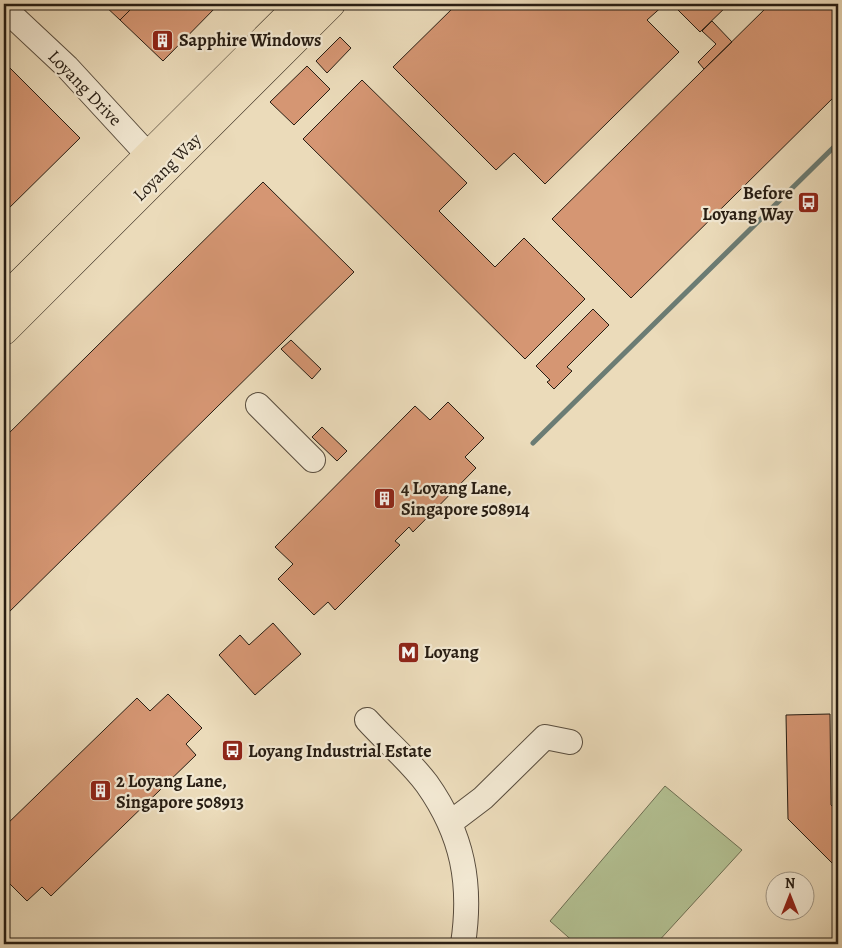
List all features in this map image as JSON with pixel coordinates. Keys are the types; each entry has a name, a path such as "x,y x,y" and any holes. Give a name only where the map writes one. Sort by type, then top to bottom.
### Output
{"main road":[{"name":"Loyang Way","path":"4,330 300,4"},
{"name":"Loyang Way","path":"4,299 330,4"}],"street":[{"name":"Loyang Drive","path":"4,8 67,67 156,163"},
{"path":"258,405 313,460"},
{"path":"367,720 427,784 450,824 463,860 467,887 462,944"},
{"path":"450,824 484,798 545,737 570,742"}],"green space":[{"path":"665,786 742,850 656,944 576,944 550,921"}],"building":[{"path":"103,4 136,4 120,20"},
{"name":"Sapphire Windows","path":"136,4 219,4 163,61 120,20"},
{"path":"457,4 665,4 647,20 679,52 545,184 514,153 496,170 393,67"},
{"path":"672,4 729,4 700,32"},
{"path":"770,4 838,4 838,93 631,298 552,219"},
{"path":"712,21 732,42 704,69 698,62 716,44 702,31"},
{"path":"340,37 351,48 327,73 316,61"},
{"path":"4,62 80,138 4,213"},
{"path":"307,66 330,89 294,125 270,102"},
{"path":"362,80 467,183 439,211 495,267 524,238 585,299 525,359 303,139"},
{"path":"263,182 354,272 4,617 4,438"},
{"path":"593,309 609,325 567,367 572,371 554,389 547,382 550,380 536,366"},
{"path":"291,340 321,369 312,379 281,349"},
{"name":"4 Loyang Lane, Singapore 508914","path":"448,402 484,438 465,457 476,468 413,532 409,527 395,541 400,545 335,610 328,602 314,615 278,579 293,564 275,547 415,406 430,420"},
{"path":"322,427 347,451 337,461 312,437"},
{"path":"273,623 301,654 255,695 219,655 240,635 249,645"},
{"name":"2 Loyang Lane, Singapore 508913","path":"168,694 202,728 186,744 196,755 51,896 42,887 27,901 4,878 4,855 8,852 4,848 4,827 137,698 150,711"},
{"path":"830,714 831,805 838,812 838,869 788,819 786,715"}],"waterway":[{"path":"533,443 838,143"}],"place":[{"name":"Sapphire Windows","path":"163,40"},
{"name":"Before Loyang Way","path":"809,203"},
{"name":"4 Loyang Lane, Singapore 508914","path":"385,498"},
{"name":"Loyang","path":"408,652"},
{"name":"Loyang Industrial Estate","path":"232,751"},
{"name":"2 Loyang Lane, Singapore 508913","path":"100,791"}]}
